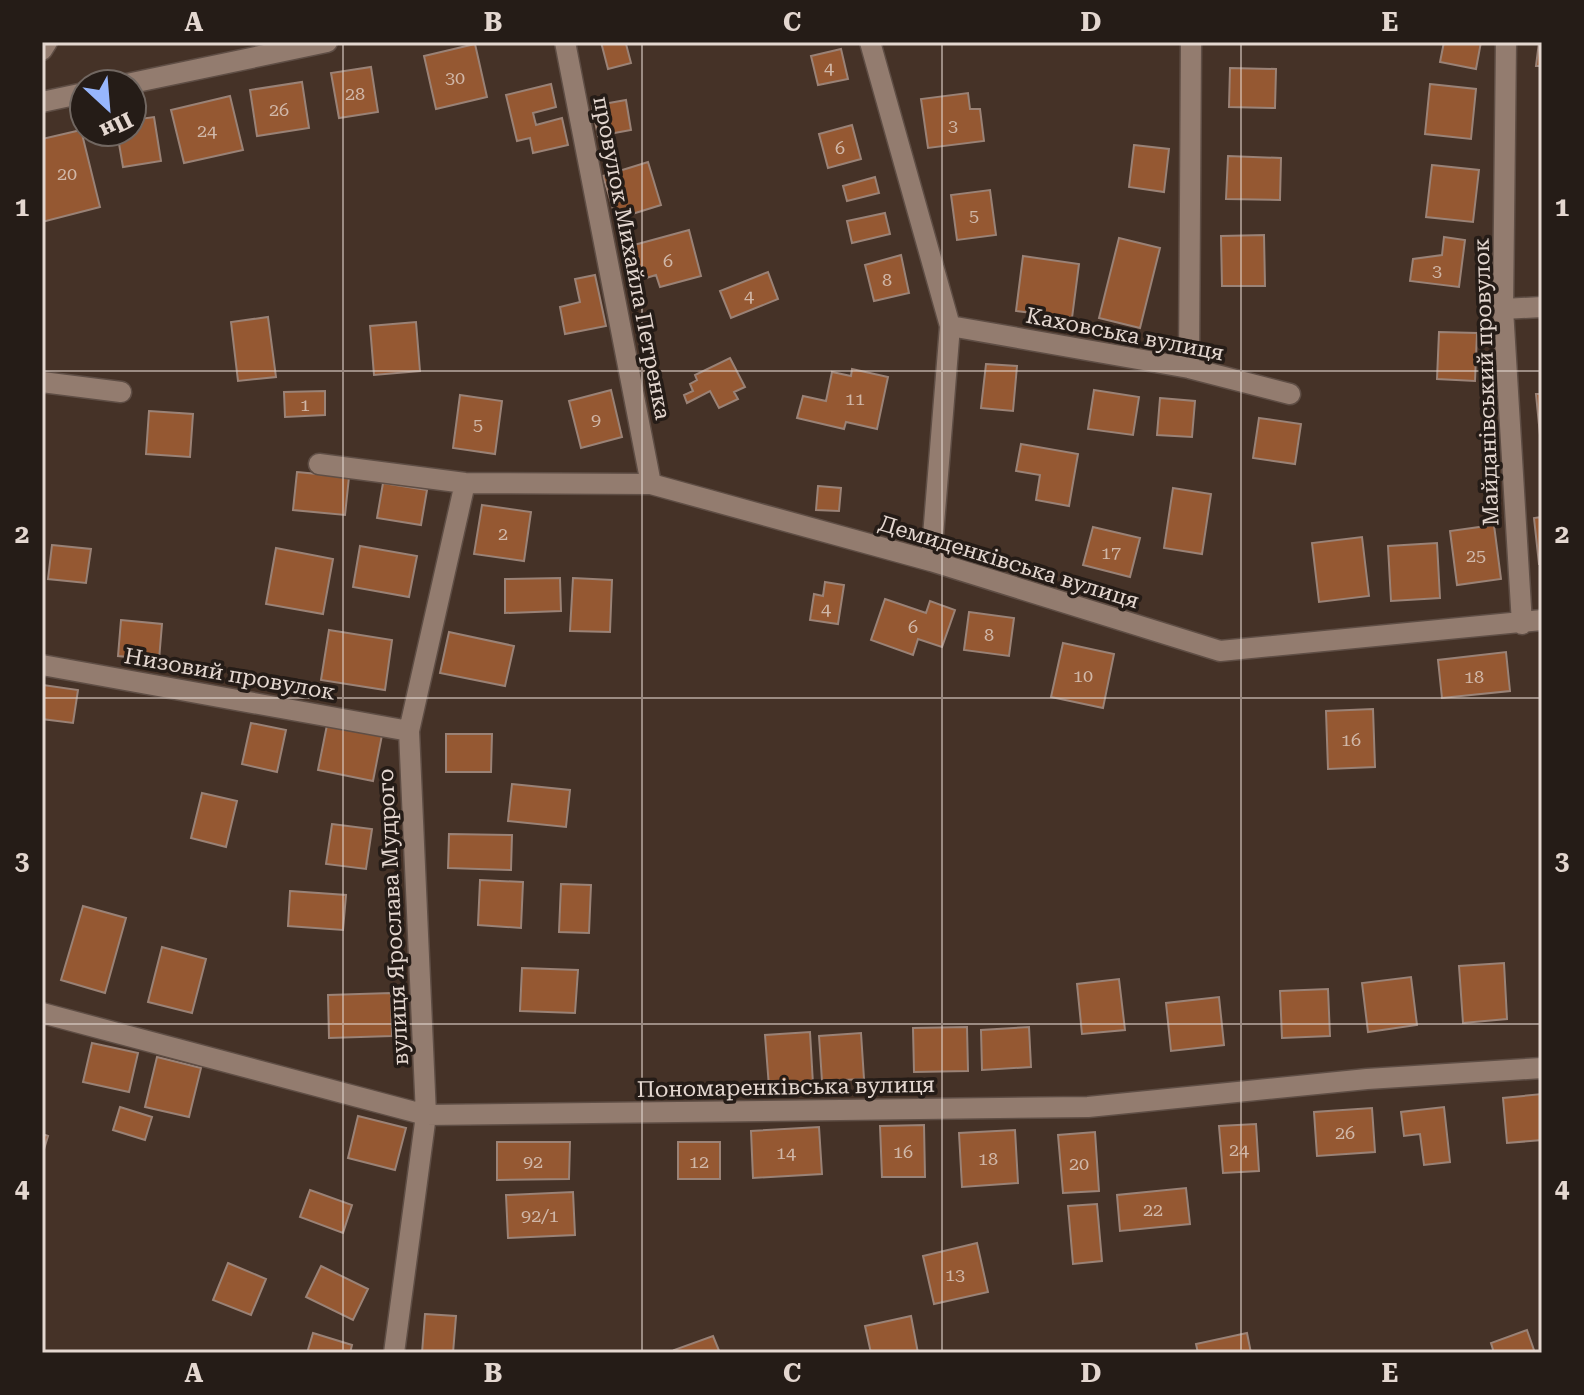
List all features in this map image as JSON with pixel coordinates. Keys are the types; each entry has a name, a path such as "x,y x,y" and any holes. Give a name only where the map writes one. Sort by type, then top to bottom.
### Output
{"street":[{"path":"42,50 47,42"},
{"path":"148,80 327,42"},
{"name":"провулок Михайла Петренка","path":"565,42 651,484"},
{"path":"870,42 950,326 931,561"},
{"path":"1189,368 1191,42"},
{"name":"Майданівський провулок","path":"1506,42 1503,309 1532,622"},
{"path":"42,102 68,96"},
{"path":"1503,309 1542,307"},
{"name":"Каховська вулиця","path":"950,326 1189,368 1290,394"},
{"path":"42,382 121,392"},
{"name":"Демиденківська вулиця","path":"319,464 465,483 651,484 931,561 1220,651 1532,622"},
{"name":"вулиця Ярослава Мудрого","path":"394,1353 426,1115 409,731 465,483"},
{"name":"Низовий провулок","path":"42,665 409,731"},
{"name":"Пономаренківська вулиця","path":"42,1013 426,1115 1088,1107 1367,1079 1542,1068"}],"building":[{"path":"601,42 632,42 626,44 631,63 608,69"},
{"path":"1444,42 1481,42 1476,69 1440,62"},
{"path":"1539,42 1542,42 1542,66 1536,66"},
{"path":"475,44 487,97 436,109 424,56"},
{"path":"841,49 848,79 818,85 811,56"},
{"path":"371,67 378,112 339,118 331,73"},
{"path":"1230,68 1276,69 1275,108 1229,107"},
{"path":"302,82 309,128 257,136 250,90"},
{"path":"551,84 556,107 533,113 536,125 562,118 568,145 533,153 530,138 517,141 506,95"},
{"path":"1430,84 1476,89 1471,139 1425,134"},
{"path":"968,93 970,109 980,109 984,141 928,148 921,99"},
{"path":"230,96 243,150 184,163 171,110"},
{"path":"626,100 631,130 598,136 592,106"},
{"path":"154,117 161,161 123,167 120,148 148,148 148,118"},
{"path":"852,125 861,159 828,168 819,134"},
{"path":"68,133 68,148 85,148 100,207 42,222 42,139"},
{"path":"1134,145 1169,149 1164,192 1129,187"},
{"path":"1228,156 1281,158 1280,200 1226,199"},
{"path":"648,162 661,205 616,219 603,176"},
{"path":"1432,165 1479,170 1473,222 1426,217"},
{"path":"875,177 879,193 847,201 843,186"},
{"path":"990,190 996,235 957,240 951,195"},
{"path":"885,213 890,234 852,243 847,221"},
{"path":"689,230 701,276 660,287 656,275 643,279 634,245"},
{"path":"1264,235 1265,286 1222,286 1221,236"},
{"path":"1444,237 1465,240 1459,287 1410,281 1413,259 1442,255"},
{"path":"1119,238 1160,248 1140,328 1099,318"},
{"path":"901,255 909,293 874,301 865,265"},
{"path":"1023,256 1079,264 1072,318 1016,311"},
{"path":"768,272 778,299 731,318 720,291"},
{"path":"595,275 606,326 565,334 560,307 580,302 575,279"},
{"path":"268,317 276,377 238,381 231,322"},
{"path":"416,322 420,371 374,375 370,326"},
{"path":"1439,332 1477,333 1475,381 1437,379"},
{"path":"730,358 745,387 734,392 738,399 719,408 710,391 687,403 684,395 693,391 690,384 697,380 695,375"},
{"path":"986,364 1017,366 1013,411 981,408"},
{"path":"852,369 888,377 877,429 846,422 844,429 797,418 803,396 826,401 832,372 851,376"},
{"path":"611,390 622,437 581,448 569,401"},
{"path":"1094,390 1139,397 1133,435 1088,429"},
{"path":"325,391 325,415 285,417 284,392"},
{"path":"1536,394 1542,394 1542,435 1540,435"},
{"path":"460,395 502,401 495,454 453,448"},
{"path":"1160,398 1195,401 1192,437 1157,435"},
{"path":"149,411 193,414 190,457 146,454"},
{"path":"1259,418 1301,424 1295,464 1253,458"},
{"path":"1021,444 1078,454 1069,506 1036,500 1040,475 1016,471"},
{"path":"297,472 349,477 345,515 293,510"},
{"path":"383,483 427,490 421,525 377,518"},
{"path":"818,486 841,488 839,511 816,510"},
{"path":"1173,488 1211,494 1202,554 1164,548"},
{"path":"482,505 531,512 524,561 474,554"},
{"path":"1542,517 1542,564 1539,564 1534,518"},
{"path":"1494,525 1501,579 1457,585 1450,531"},
{"path":"1093,527 1140,538 1130,577 1083,565"},
{"path":"1362,537 1369,596 1319,602 1312,543"},
{"path":"1437,543 1440,598 1391,601 1388,546"},
{"path":"52,545 91,549 86,583 48,579"},
{"path":"360,546 417,556 409,597 353,587"},
{"path":"276,548 333,559 323,614 266,604"},
{"path":"560,578 561,611 505,613 505,579"},
{"path":"573,578 612,580 610,632 570,631"},
{"path":"825,582 844,585 838,624 810,620 814,594 823,596"},
{"path":"885,599 926,613 930,601 955,610 942,647 918,639 913,655 871,640"},
{"path":"969,612 1014,618 1009,656 964,650"},
{"path":"121,620 162,624 159,660 118,656"},
{"path":"329,630 392,640 385,690 321,680"},
{"path":"449,632 514,646 505,686 440,673"},
{"path":"1063,643 1114,654 1103,708 1051,697"},
{"path":"1506,652 1510,691 1442,698 1438,660"},
{"path":"43,685 78,690 73,723 42,719"},
{"path":"1373,709 1375,767 1328,769 1326,711"},
{"path":"251,723 286,730 277,772 242,764"},
{"path":"327,725 382,735 373,781 318,770"},
{"path":"446,734 492,734 491,772 446,772"},
{"path":"512,784 570,790 566,827 508,821"},
{"path":"202,793 237,801 226,847 191,838"},
{"path":"332,824 372,829 366,869 326,864"},
{"path":"449,834 512,835 511,870 448,868"},
{"path":"480,880 523,882 521,928 478,925"},
{"path":"561,884 591,885 589,933 559,932"},
{"path":"290,891 346,895 343,930 288,926"},
{"path":"83,906 126,918 105,993 61,980"},
{"path":"162,947 206,959 192,1013 148,1002"},
{"path":"1504,963 1507,1019 1463,1023 1459,966"},
{"path":"522,968 578,970 575,1013 520,1011"},
{"path":"1411,977 1417,1025 1368,1032 1362,983"},
{"path":"1119,979 1125,1030 1082,1034 1077,984"},
{"path":"1328,989 1330,1036 1282,1038 1280,991"},
{"path":"391,993 392,1036 329,1038 328,995"},
{"path":"1219,997 1224,1045 1171,1051 1166,1003"},
{"path":"967,1027 968,1071 914,1072 913,1028"},
{"path":"1029,1027 1031,1067 982,1070 981,1030"},
{"path":"810,1032 813,1084 769,1087 765,1035"},
{"path":"861,1033 864,1079 822,1081 819,1036"},
{"path":"92,1043 138,1053 129,1092 83,1082"},
{"path":"157,1057 201,1068 189,1117 145,1107"},
{"path":"1542,1094 1542,1140 1507,1143 1503,1098"},
{"path":"120,1107 152,1117 145,1140 113,1130"},
{"path":"1444,1107 1450,1162 1424,1165 1420,1134 1404,1136 1401,1112"},
{"path":"1372,1108 1375,1152 1317,1156 1314,1112"},
{"path":"358,1116 406,1128 395,1170 348,1158"},
{"path":"1256,1124 1259,1171 1223,1173 1219,1126"},
{"path":"924,1125 925,1177 882,1177 880,1126"},
{"path":"819,1127 822,1174 753,1178 751,1131"},
{"path":"1015,1130 1018,1183 962,1187 959,1133"},
{"path":"1095,1132 1099,1191 1063,1193 1058,1135"},
{"path":"42,1134 48,1136 42,1156"},
{"path":"497,1142 570,1142 569,1179 497,1180"},
{"path":"678,1142 720,1142 720,1179 678,1179"},
{"path":"1186,1188 1190,1224 1120,1231 1117,1195"},
{"path":"310,1190 352,1205 343,1233 300,1217"},
{"path":"573,1192 575,1235 508,1238 506,1195"},
{"path":"1097,1204 1102,1261 1073,1264 1068,1206"},
{"path":"977,1243 988,1292 934,1304 923,1256"},
{"path":"228,1263 266,1279 251,1315 213,1300"},
{"path":"321,1266 368,1289 353,1320 306,1297"},
{"path":"425,1314 456,1316 453,1353 422,1353"},
{"path":"911,1316 918,1353 871,1353 865,1326"},
{"path":"1527,1330 1535,1353 1494,1353 1491,1343"},
{"path":"313,1333 352,1345 350,1353 307,1353"},
{"path":"1247,1333 1251,1353 1198,1353 1196,1344"},
{"path":"713,1336 720,1353 675,1353 674,1350"}]}
